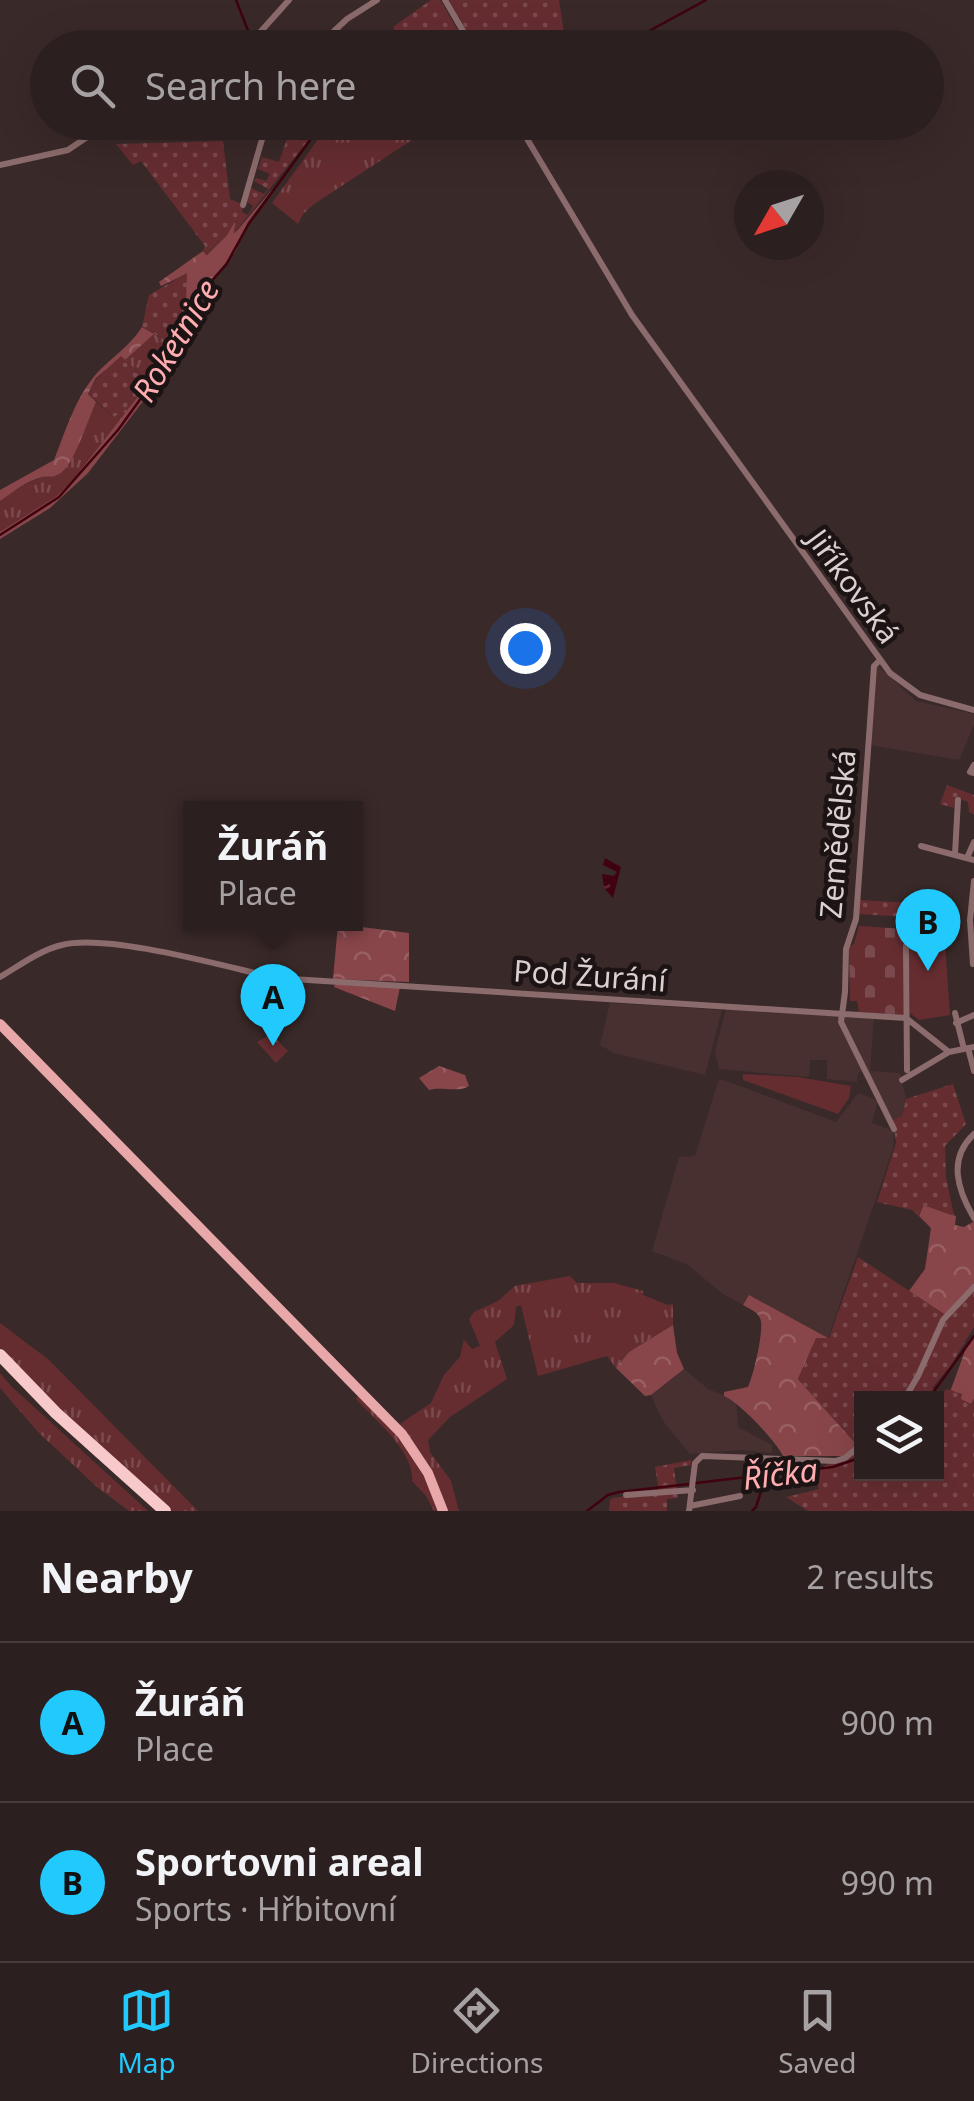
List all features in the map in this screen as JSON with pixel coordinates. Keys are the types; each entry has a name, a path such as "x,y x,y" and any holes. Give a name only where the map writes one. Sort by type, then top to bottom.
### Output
{"highway":[{"path":"0,1355 56,1413 165,1511"},
{"path":"0,1365 152,1511"}],"main road":[{"path":"0,1024 402,1434 428,1473 443,1511"}],"street":[{"path":"263,30 290,0"},
{"path":"335,30 377,0"},
{"path":"445,0 463,30"},
{"path":"0,165 64,151 82,140"},
{"path":"242,205 263,140"},
{"name":"Jiříkovská","path":"528,140 632,315 890,673 920,695 974,710"},
{"name":"Zemědělská","path":"843,1014 846,949 856,919 874,666 880,660"},
{"path":"974,765 970,772 974,773"},
{"path":"955,854 958,800"},
{"path":"922,846 971,859 974,842"},
{"path":"973,964 970,920 974,881"},
{"name":"Pod Žurání","path":"0,977 55,947 84,942 194,959 276,978 906,1018"},
{"path":"906,946 907,1070"},
{"path":"955,1012 974,1071"},
{"path":"843,1014 841,1022 894,1129"},
{"path":"956,1023 974,1015"},
{"path":"906,1018 949,1052"},
{"path":"902,1080 949,1052 969,1048"},
{"path":"974,1134 962,1148 957,1169 960,1190 974,1218"},
{"path":"909,1391 943,1320 974,1286"},
{"path":"740,1496 690,1508 697,1460 712,1454 835,1460 854,1451"},
{"path":"626,1495 692,1490"}],"shaded area":[{"path":"876,664 916,701 974,714 974,725 959,760 870,745"},
{"path":"610,1003 722,1010 705,1075 614,1053 600,1045"},
{"path":"726,1009 874,1017 870,1071 900,1073 906,1099 902,1116 893,1120 865,1069 858,1073 857,1082 827,1079 827,1060 810,1060 809,1077 719,1069 715,1051"},
{"path":"721,1079 836,1122 858,1093 878,1101 872,1123 894,1131 893,1149 828,1338 749,1295 743,1305 688,1265 652,1251 679,1157 695,1156"},
{"path":"684,1369 708,1389 736,1400 738,1427 772,1445 772,1453 740,1450 690,1454 663,1421 651,1395"}],"green space":[{"path":"431,0 440,0 458,30 395,30 393,27"},
{"path":"449,0 559,0 563,30 466,30"},
{"path":"286,140 308,140 233,235 236,220 206,255 205,246 141,161 133,165 116,144 223,141 230,199 244,205 242,212 248,215 253,206 246,201 251,188 264,194 268,189 254,181 266,181 270,174 258,169 262,157 279,162"},
{"path":"318,140 412,140 314,204 298,224 272,203"},
{"path":"274,187 248,222 235,252 192,309 157,383 88,473 50,508 0,539 0,532 57,496 73,480 158,371 181,316 186,274 161,286 159,282 203,251 207,255 234,222 238,224 236,232"},
{"path":"187,273 186,300 171,343 142,327 149,295"},
{"path":"142,327 154,334 125,360 121,357 96,378 88,394 96,402 64,470 31,481 0,501 0,490 54,460 89,383"},
{"path":"154,334 171,343 152,379 58,496 0,532 0,501 33,480 56,476 74,451 96,402 114,417 147,380 125,360"},
{"path":"121,356 147,381 114,417 88,394 97,378"},
{"path":"947,785 974,795 974,814 969,812 968,802 956,797 954,808 940,804"},
{"path":"860,900 909,903 907,917 859,914"},
{"path":"859,926 904,929 904,1015 859,1012 857,1001 850,1001 849,947 854,944"},
{"path":"363,927 409,933 409,982 333,979 337,931 363,931"},
{"path":"945,944 950,1015 919,1020 910,1013 909,945"},
{"path":"335,983 400,987 395,1011 334,987"},
{"path":"271,1034 288,1051 276,1063 257,1042"},
{"path":"439,1066 465,1075 469,1086 429,1090 419,1078"},
{"path":"743,1074 798,1077 851,1086 849,1098 838,1114 743,1080"},
{"path":"953,1084 966,1124 945,1146 954,1216 924,1205 919,1216 912,1210 877,1202 896,1143 893,1120 902,1116 906,1099"},
{"path":"923,1205 956,1216 955,1225 964,1227 973,1222 972,1214 974,1218 974,1286 947,1316 909,1291 925,1269 931,1228 919,1216"},
{"path":"858,1257 947,1316 974,1287 974,1327 932,1388 935,1391 854,1391 854,1441 798,1379 816,1338 829,1338"},
{"path":"570,1276 577,1283 614,1283 673,1304 673,1325 629,1352 616,1368 607,1356 538,1376 521,1305 516,1307 514,1325 495,1342 507,1379 450,1417 428,1440 430,1452 451,1481 459,1511 448,1511 430,1466 400,1424 431,1403 444,1375 460,1357 464,1340 472,1349 480,1346 469,1319 474,1312 498,1301 515,1286"},
{"path":"749,1295 828,1338 816,1339 798,1379 854,1442 854,1448 844,1456 783,1456 756,1423 724,1396 724,1392 748,1387 755,1364 761,1321 743,1305"},
{"path":"0,1323 49,1360 198,1511 172,1511 60,1409 0,1348"},
{"path":"673,1325 684,1369 645,1396 616,1368 629,1352"},
{"path":"974,1337 971,1404 960,1399 962,1394 950,1392"},
{"path":"0,1373 148,1511 129,1511 39,1433 0,1388"},
{"path":"944,1392 962,1394 961,1399 971,1404 974,1399 974,1511 808,1511 786,1497 819,1489 811,1469 820,1469 854,1450 854,1481 944,1481"},
{"path":"359,1395 396,1433 421,1467 439,1511 434,1511 412,1481 407,1459 356,1399"},
{"path":"691,1460 691,1465 674,1468 678,1498 667,1499 667,1511 609,1511 613,1498 659,1491 655,1467"}],"water":[{"path":"605,858 621,867 613,898 604,888 602,874 614,876 617,872 603,865"}],"waterway":[{"path":"236,0 248,30"},
{"name":"Roketnice","path":"651,30 706,0"},
{"name":"Roketnice","path":"0,535 59,497 118,430 173,354 199,295 226,265 248,225 310,140"},
{"name":"Říčka","path":"934,1391 974,1336"},
{"name":"Říčka","path":"696,1483 833,1467 854,1460"},
{"path":"752,1511 766,1476"},
{"name":"Říčka","path":"587,1511 608,1495 619,1492 689,1484"}],"place":[{"name":"Sportovni areal","path":"928,971"},
{"name":"Žuráň","path":"273,1046"}]}
